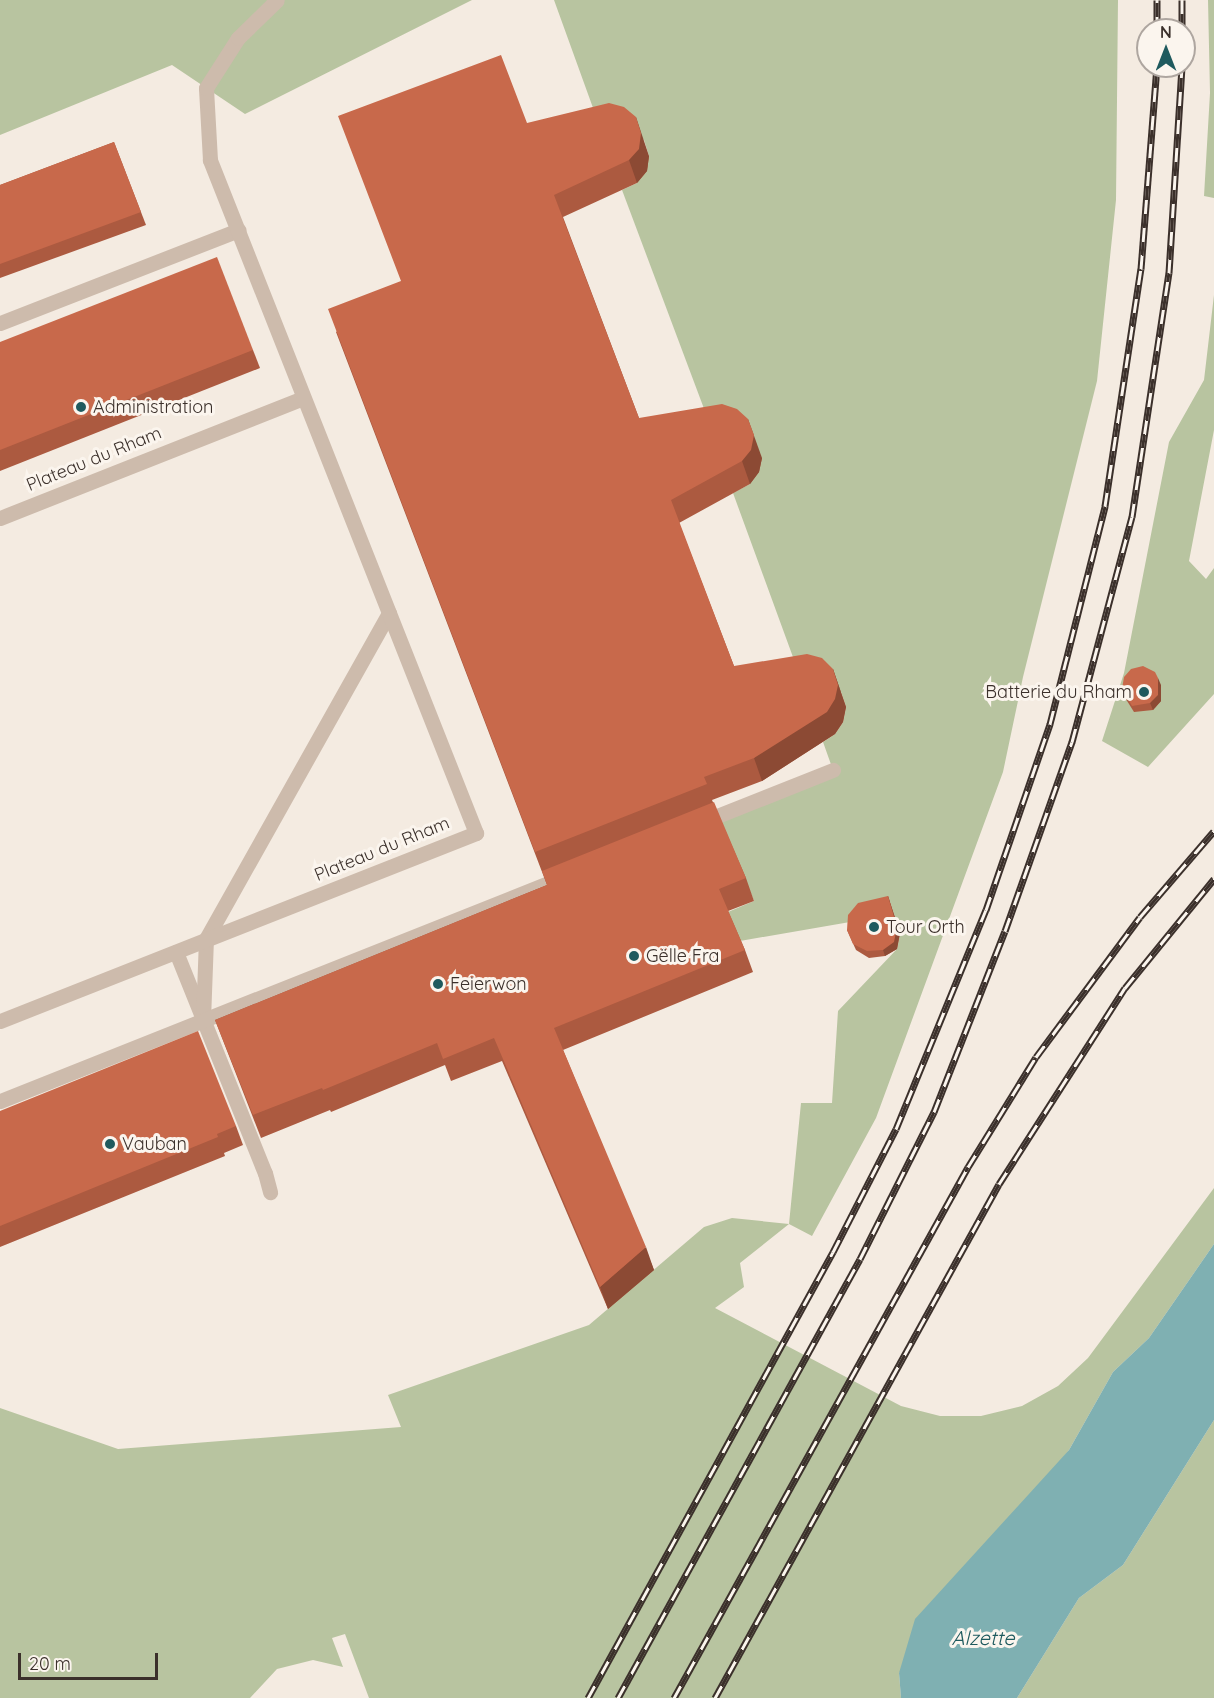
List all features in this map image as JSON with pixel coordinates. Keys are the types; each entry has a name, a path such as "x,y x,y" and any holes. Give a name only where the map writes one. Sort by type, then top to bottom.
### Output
{"street":[{"name":"Plateau du Rham","path":"0,1021 476,833 210,160 207,88 238,38 277,0"},
{"path":"0,323 238,230"},
{"name":"Plateau du Rham","path":"0,518 303,398"},
{"path":"203,1020 207,939 388,613"},
{"path":"686,828 833,770"},
{"path":"0,1101 576,872"},
{"path":"176,952 265,1173 270,1192"}],"green space":[{"path":"0,0 472,0 245,114 172,65 0,135"},
{"path":"554,0 1118,0 1116,200 1097,381 1023,677 1003,772 876,1118 812,1236 789,1224 801,1103 832,1103 838,1011 897,949 900,933 890,902 850,922 740,941 728,912 754,901 719,815 833,770 823,742 835,734 843,722 846,707 841,692 801,679 733,493 750,484 712,430 622,190 637,183 649,156 644,140 632,130 601,130"},
{"path":"1208,0 1214,0 1214,198 1204,196 1210,93"},
{"path":"1214,295 1214,430 1189,561 1206,579 1214,568 1214,694 1148,767 1102,741 1124,673 1169,442 1204,380"},
{"path":"1214,1188 1214,1244 1149,1338 1113,1372 1069,1450 899,1673 901,1698 369,1698 345,1634 332,1638 343,1667 313,1660 277,1669 250,1698 0,1698 0,1408 118,1449 401,1427 388,1395 589,1325 704,1227 732,1218 789,1224 740,1263 744,1287 715,1308 901,1406 940,1416 981,1416 1022,1406 1058,1386 1088,1358"},
{"path":"1214,1420 1214,1698 1017,1698 1079,1598 1123,1565"}],"water":[{"name":"Alzette","path":"1214,1244 1214,1420 1123,1565 1079,1598 1017,1698 901,1698 899,1673 915,1619 1069,1450 1113,1372 1149,1338"}],"building":[{"path":"501,55 527,123 609,103 624,107 636,117 641,133 639,149 629,160 554,195 639,418 722,404 737,409 748,419 754,435 751,450 742,461 671,500 734,666 807,654 822,658 833,669 838,685 835,699 827,712 754,758 704,777 707,784 535,852 328,309 401,281 338,116"},
{"path":"114,142 141,212 0,264 0,185"},
{"name":"Administration","path":"217,257 253,350 0,450 0,342"},
{"name":"Batterie du Rham","path":"1143,666 1155,672 1158,678 1158,695 1150,703 1132,706 1122,689 1124,677 1131,669"},
{"path":"714,802 746,878 719,889 745,950 554,1028 646,1247 600,1287 494,1038 443,1059 437,1043 323,1090 322,1088 253,1115 215,1020 547,885 542,871"},
{"name":"Tour Orth","path":"888,896 897,927 894,942 883,950 867,951 853,944 847,930 848,915 858,903"},
{"name":"Vauban","path":"198,1031 236,1126 217,1134 218,1137 0,1226 0,1111"}],"railway":[{"path":"1157,0 1157,18"},
{"path":"1182,0 1182,18"},
{"path":"588,1698 833,1252 896,1129 986,910 1050,724 1105,506 1141,269 1156,78"},
{"path":"618,1698 860,1259 934,1112 1005,931 1072,742 1132,517 1169,273 1181,78"},
{"path":"674,1698 968,1167 1036,1057 1140,917 1214,831"},
{"path":"715,1698 999,1184 1125,988 1214,879"}],"place":[{"name":"Administration","path":"81,407"},
{"name":"Batterie du Rham","path":"1144,692"},
{"name":"Tour Orth","path":"874,927"},
{"name":"Gëlle Fra","path":"634,956"},
{"name":"Feierwon","path":"438,984"},
{"name":"Vauban","path":"110,1144"}]}
